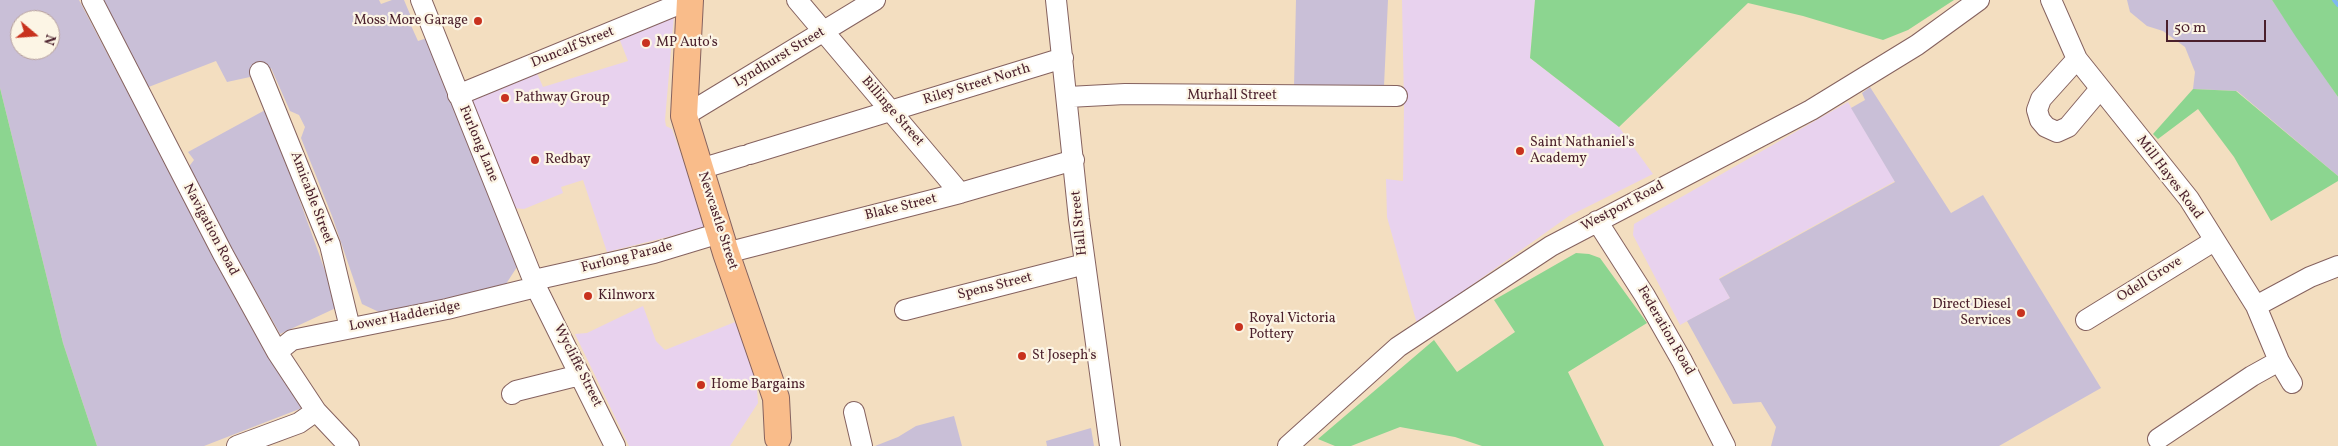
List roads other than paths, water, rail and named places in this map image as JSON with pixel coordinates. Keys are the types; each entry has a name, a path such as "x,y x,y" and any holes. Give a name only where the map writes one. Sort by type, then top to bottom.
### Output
{"main road":[{"name":"Newcastle Street","path":"690,0 684,116 723,243 776,398 779,443"}],"street":[{"name":"Navigation Road","path":"92,0 215,240 277,352 316,411 350,446"},
{"name":"Furlong Lane","path":"421,0 535,283"},
{"name":"Duncalf Street","path":"458,95 690,0"},
{"name":"Billinge Street","path":"798,0 960,193"},
{"name":"Lyndhurst Street","path":"684,116 875,0"},
{"name":"Hall Street","path":"1056,0 1085,264 1110,446"},
{"name":"Westport Road","path":"1288,446 1398,347 1551,246 1811,110 1917,45 1979,0"},
{"name":"Mill Hayes Road","path":"2051,0 2077,59 2189,199 2256,306 2279,361 2292,383"},
{"name":"Riley Street North","path":"700,169 1063,58"},
{"path":"2077,59 2040,99 2037,110 2040,120 2046,127 2057,132 2068,127 2100,90"},
{"name":"Amicable Street","path":"260,72 330,245 350,328"},
{"name":"Murhall Street","path":"1068,97 1125,94 1397,96"},
{"name":"Blake Street","path":"723,243 960,193 1074,160"},
{"name":"Federation Road","path":"1597,221 1645,296 1682,361 1725,446"},
{"name":"Odell Grove","path":"2086,320 2214,241"},
{"name":"Furlong Parade","path":"535,283 654,253 723,243"},
{"name":"Spens Street","path":"905,310 1085,264"},
{"path":"2256,306 2310,277 2338,266"},
{"name":"Lower Hadderidge","path":"277,352 292,340 447,309 535,283"},
{"name":"Wycliffe Street","path":"535,283 615,446"},
{"path":"2157,438 2252,376 2279,361"},
{"path":"512,394 516,391 580,375"},
{"path":"237,446 299,423 316,411"},
{"path":"854,412 862,446"}],"waterway":[{"path":"2334,0 2338,5"}],"place":[{"name":"Moss More Garage","path":"478,21"},
{"name":"MP Auto's","path":"646,43"},
{"name":"Pathway Group","path":"505,98"},
{"name":"Saint Nathaniel's Academy","path":"1520,151"},
{"name":"Redbay","path":"535,160"},
{"name":"Kilnworx","path":"588,296"},
{"name":"Direct Diesel Services","path":"2021,313"},
{"name":"Royal Victoria Pottery","path":"1239,327"},
{"name":"St Joseph's","path":"1022,356"},
{"name":"Home Bargains","path":"701,385"}]}
